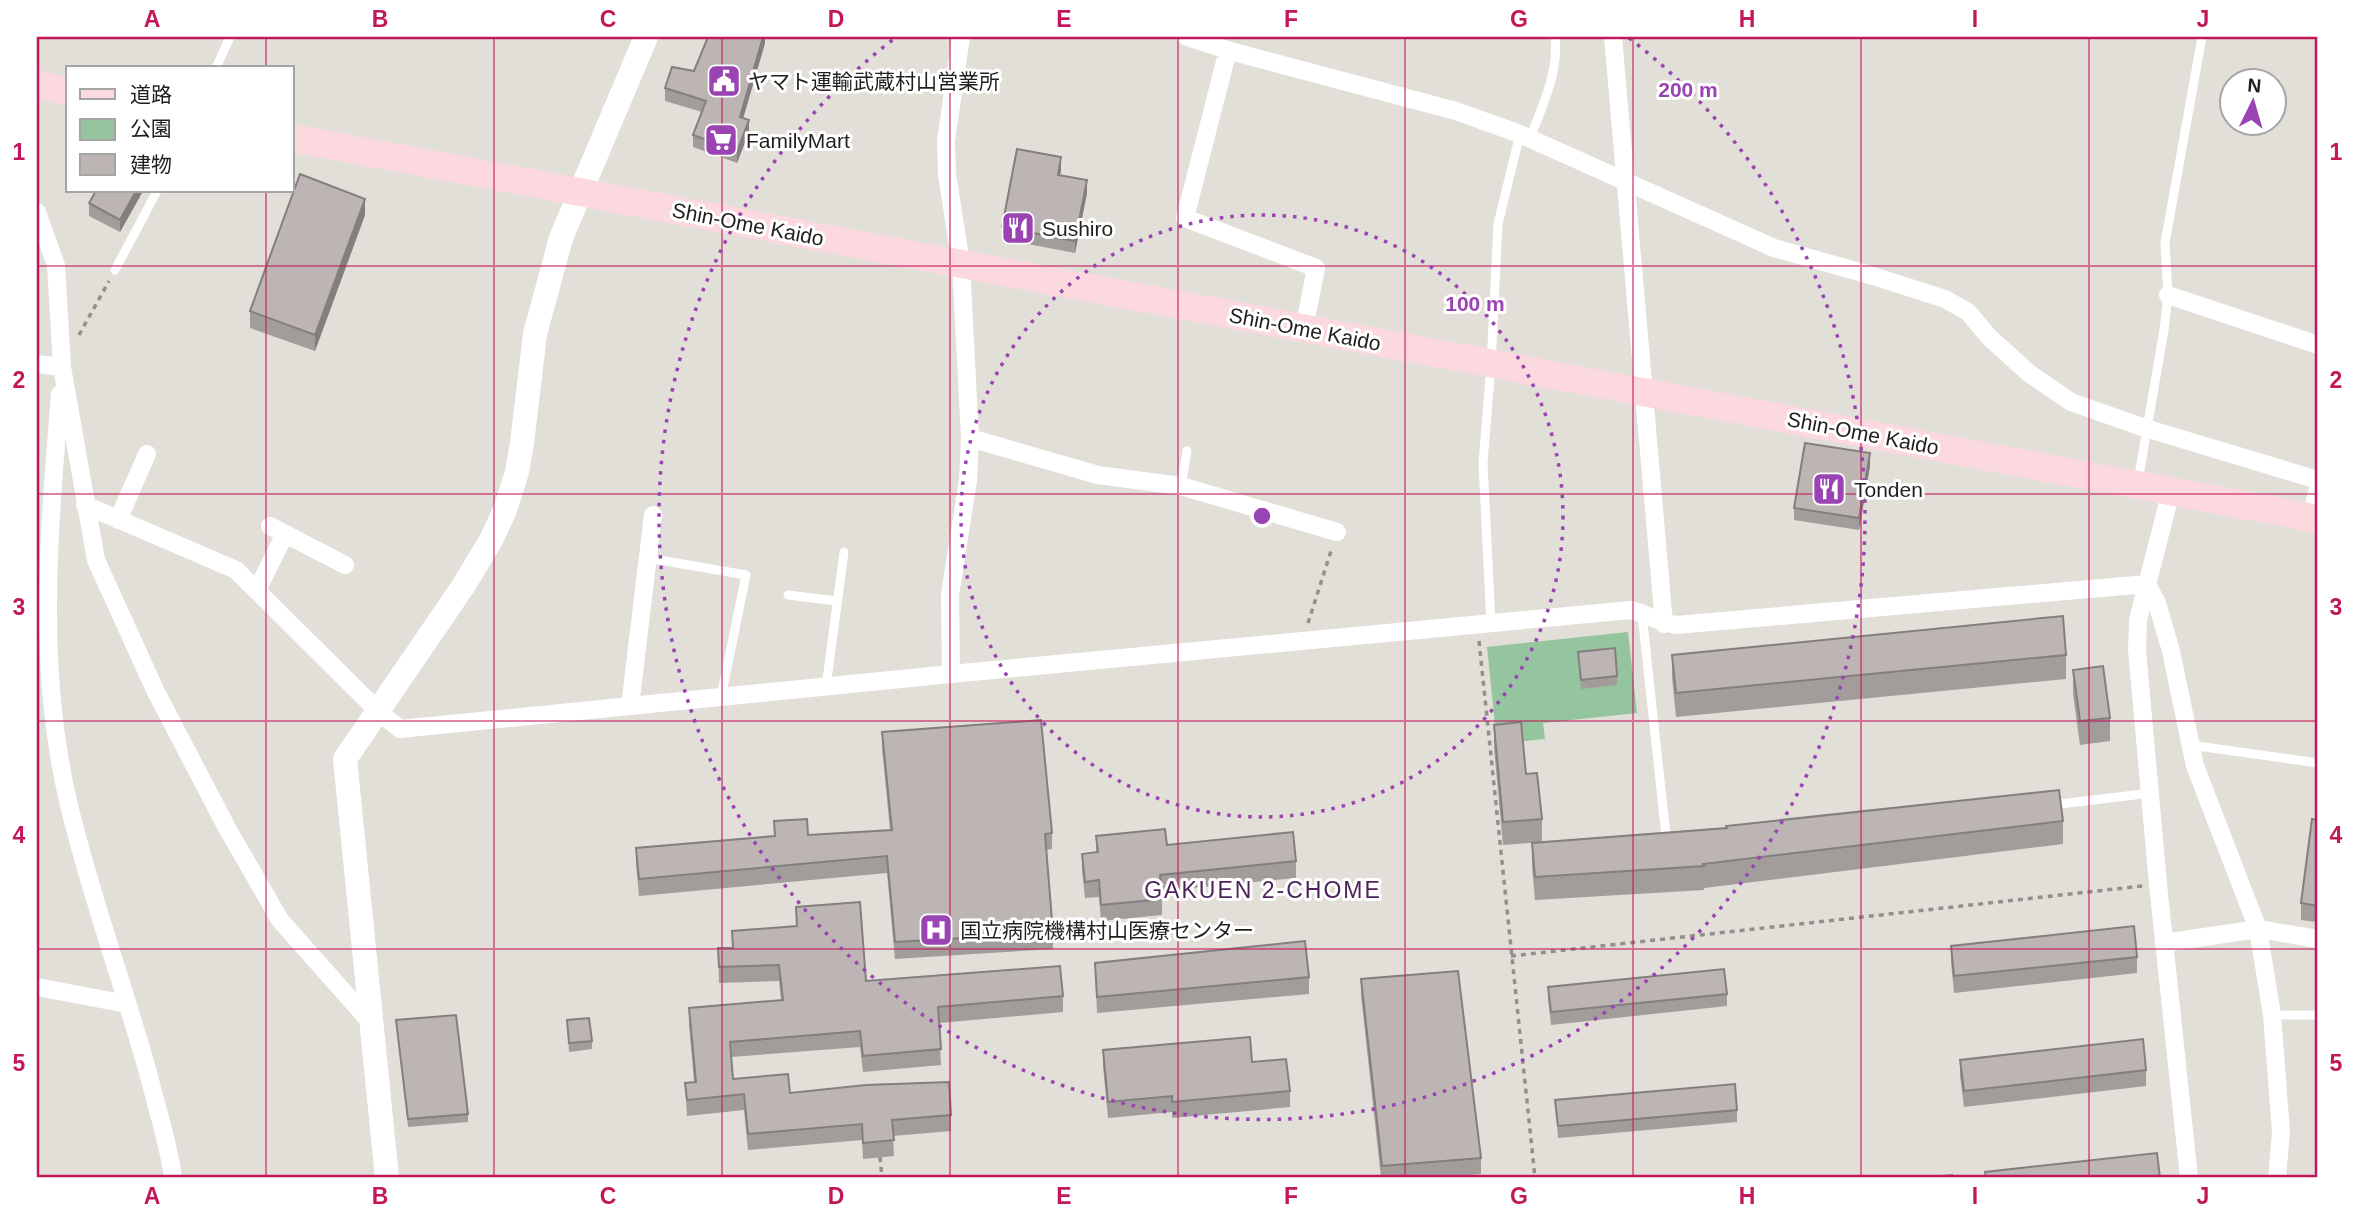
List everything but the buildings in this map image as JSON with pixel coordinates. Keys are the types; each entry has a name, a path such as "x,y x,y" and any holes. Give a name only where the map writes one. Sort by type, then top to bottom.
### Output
{"main road":[{"path":"37,84 66,91"},
{"name":"Shin-Ome Kaido","path":"294,138 2314,519"}],"street":[{"path":"387,1178 345,759 464,585 491,540 505,510 517,472 522,443 535,334 561,238 646,37"},
{"path":"951,674 950,595 968,480 970,438 961,264 947,174 946,141 961,37"},
{"path":"1187,37 1456,111 1520,134 1774,248 1945,299 1968,312 1990,338 2030,374 2071,402 2145,428 2318,480"},
{"path":"1613,37 1664,624"},
{"path":"1228,50 1185,218 1316,268 1304,329"},
{"path":"37,212 57,265 62,367 96,560 156,692 227,828 280,920 373,1025"},
{"path":"37,262 57,265"},
{"path":"2168,295 2318,345"},
{"path":"37,364 62,367"},
{"path":"62,367 42,591 51,706 68,804 167,1146 173,1178"},
{"path":"970,438 1098,475 1181,486 1338,532"},
{"path":"118,520 147,454"},
{"path":"2314,519 2318,490"},
{"path":"2171,491 2136,636 2158,884 2189,1178"},
{"path":"85,505 236,570 378,711 400,729 1631,610 1642,612 1664,624 1676,625 2147,584"},
{"path":"630,706 653,515"},
{"path":"257,590 278,530 345,565"},
{"path":"2147,584 2157,603 2171,651 2195,766 2258,929 2272,1016 2281,1132 2277,1178"},
{"path":"2164,943 2258,929 2318,939"},
{"path":"37,988 127,1004"}],"lane":[{"path":"217,66 230,37"},
{"path":"1484,624 1483,463 1498,224 1520,134 1532,133 1552,76 1555,37"},
{"path":"2137,485 2164,330 2168,295 2165,243 2202,37"},
{"path":"115,270 156,192"},
{"path":"1181,486 1188,451"},
{"path":"826,687 844,552"},
{"path":"648,558 746,575 722,696"},
{"path":"788,595 837,601"},
{"path":"1642,612 1666,836 1680,843"},
{"path":"2190,745 2318,764"},
{"path":"2046,805 2151,793"},
{"path":"2272,1016 2318,1015"}],"path":[{"path":"62,367 115,270"},
{"path":"1302,640 1338,532"},
{"path":"1484,624 1511,956 1535,1178"},
{"path":"1511,956 2158,884"},
{"path":"880,1157 882,1178"}],"green space":[{"path":"1628,632 1637,713 1543,723 1545,739 1497,744 1487,647"}],"place":[{"name":"ヤマト運輸武蔵村山営業所","path":"724,81"},
{"name":"FamilyMart","path":"721,140"},
{"name":"Sushiro","path":"1018,228"},
{"name":"Tonden","path":"1829,489"},
{"name":"国立病院機構村山医療センター","path":"936,930"}],"district":[{"name":"GAKUEN 2-CHOME","path":"1263,890"}]}
